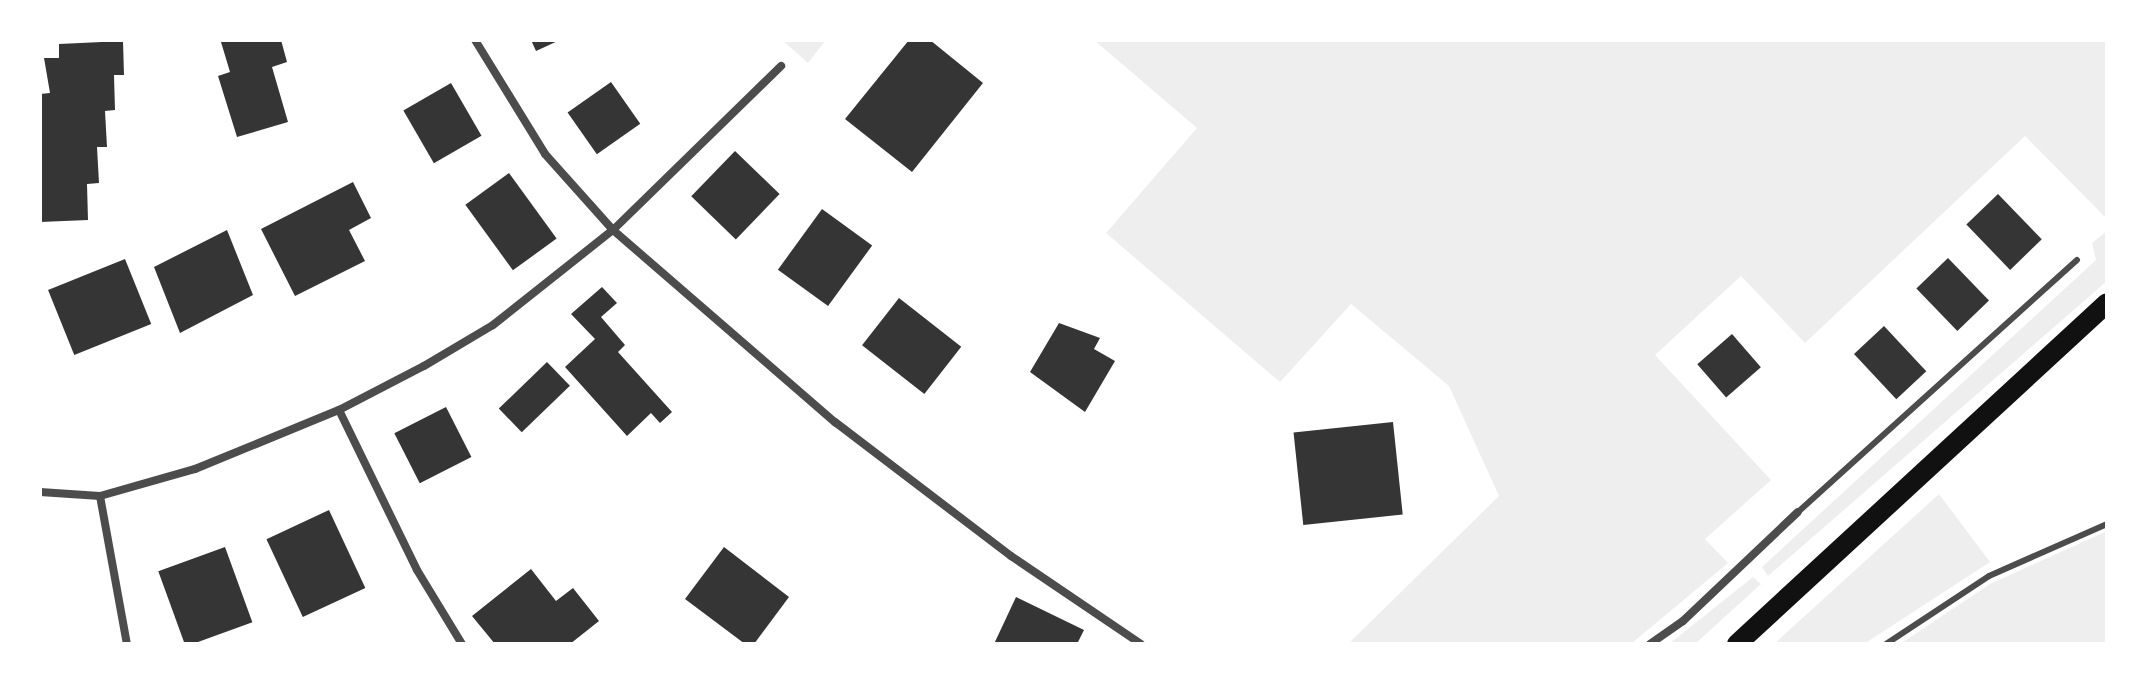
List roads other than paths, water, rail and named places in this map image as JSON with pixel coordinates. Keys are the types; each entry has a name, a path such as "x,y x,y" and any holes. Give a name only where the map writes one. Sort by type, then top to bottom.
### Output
{"main road":[{"path":"1737,644 2107,303"}],"street":[{"path":"475,40 545,154 613,230 835,422 1011,556 1141,644"},
{"path":"40,492 100,496 195,469 339,410 493,325 613,230 781,66"},
{"path":"339,410 417,570 462,644"},
{"path":"100,496 127,644"},
{"path":"1650,644 1683,621 1798,512"}],"lane":[{"path":"1798,512 2077,260"},
{"path":"1886,644 1989,576 2107,524"}]}
